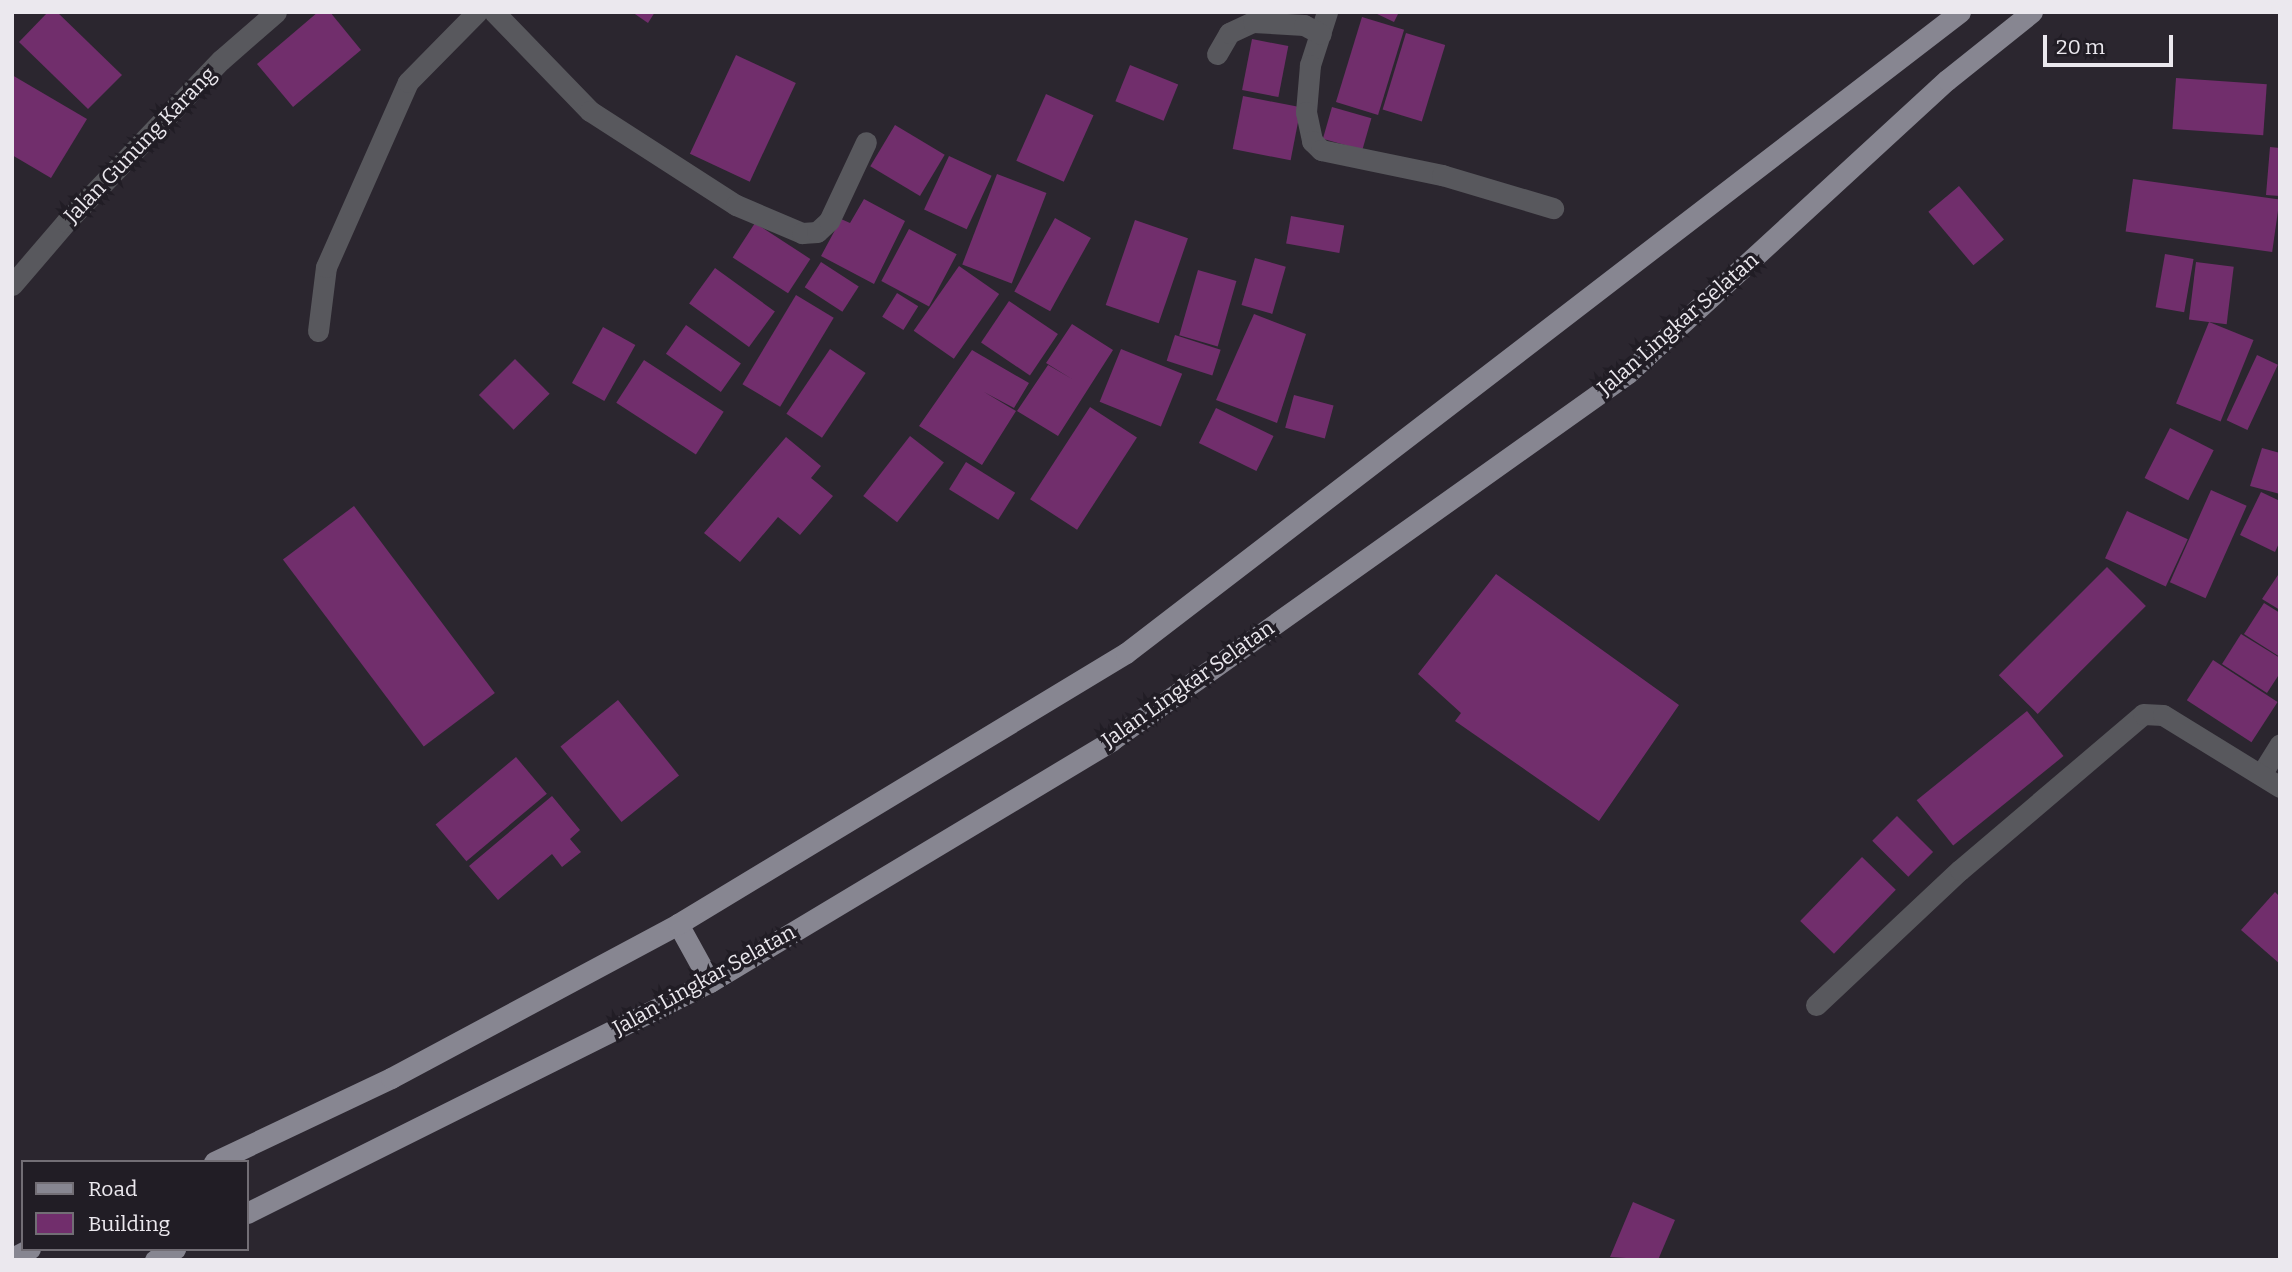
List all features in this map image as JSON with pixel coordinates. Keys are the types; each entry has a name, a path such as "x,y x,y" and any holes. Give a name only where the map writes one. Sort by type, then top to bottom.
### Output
{"main road":[{"path":"218,1160 391,1078 678,924 1126,653 1960,12"},
{"name":"Jalan Lingkar Selatan","path":"248,1213 710,982 1112,740 1628,373 1947,80 2032,12"},
{"path":"678,924 710,982"},
{"path":"155,1260 171,1251"}],"street":[{"name":"Jalan Gunung Karang","path":"12,285 66,222 221,60 276,12"},
{"path":"318,331 326,267 408,82 477,12"},
{"path":"494,12 590,111 736,205 802,233 817,232 829,221 866,142"},
{"path":"1327,12 1310,65 1306,112 1312,141 1321,150 1442,175 1553,208"},
{"path":"1217,54 1229,33 1253,22 1304,25 1321,34"},
{"path":"1816,1005 1960,870 2143,714 2163,715 2262,773 2280,787"},
{"path":"2262,773 2280,744"}],"building":[{"path":"48,12 57,12 122,75 88,109 19,42"},
{"path":"318,12 330,12 361,50 293,107 257,64"},
{"path":"632,12 655,12 648,23"},
{"path":"1373,12 1399,12 1394,22"},
{"path":"1362,17 1404,30 1378,115 1336,102"},
{"path":"1406,33 1445,45 1422,121 1383,110"},
{"path":"1252,39 1288,46 1278,97 1242,90"},
{"path":"736,55 796,83 750,182 690,154"},
{"path":"1130,65 1178,84 1164,121 1115,101"},
{"path":"12,75 87,119 51,178 12,155"},
{"path":"2176,78 2267,84 2263,135 2172,129"},
{"path":"1046,94 1094,115 1064,182 1016,161"},
{"path":"1243,96 1301,107 1291,160 1233,149"},
{"path":"1332,107 1371,118 1362,150 1323,139"},
{"path":"895,125 945,155 920,196 870,166"},
{"path":"2270,147 2280,148 2280,196 2266,195"},
{"path":"949,156 992,176 967,229 924,209"},
{"path":"997,174 1046,193 1012,284 962,265"},
{"path":"2133,179 2280,200 2272,252 2126,231"},
{"path":"1959,186 2004,240 1973,265 1928,212"},
{"path":"864,199 905,221 874,284 821,256 841,219 850,223"},
{"path":"1291,216 1344,225 1339,253 1286,244"},
{"path":"1055,218 1091,238 1050,311 1014,291"},
{"path":"1135,220 1188,238 1159,323 1106,305"},
{"path":"755,223 810,259 788,293 733,257"},
{"path":"909,229 957,254 929,306 881,281"},
{"path":"2165,254 2194,259 2184,312 2156,307"},
{"path":"1255,258 1286,267 1272,314 1241,305"},
{"path":"821,262 859,287 842,312 805,287"},
{"path":"2196,262 2234,267 2227,324 2189,320"},
{"path":"959,266 999,294 954,359 914,331"},
{"path":"715,268 775,311 749,347 689,304"},
{"path":"1198,270 1236,281 1218,346 1179,335"},
{"path":"897,293 918,306 903,330 882,317"},
{"path":"796,295 834,318 780,407 742,384"},
{"path":"1009,301 1058,334 1030,375 981,342"},
{"path":"1254,314 1306,334 1277,423 1216,400"},
{"path":"2209,322 2254,340 2221,422 2176,404"},
{"path":"1072,324 1113,350 1058,436 1017,411 1048,365 1072,379 1046,363"},
{"path":"686,325 741,363 721,392 666,354"},
{"path":"603,327 635,345 604,401 572,383"},
{"path":"1175,335 1221,350 1212,376 1167,361"},
{"path":"830,349 866,373 822,438 786,414"},
{"path":"1121,349 1182,374 1161,427 1100,402"},
{"path":"972,350 1029,383 1014,408 984,392 1016,411 982,465 919,426"},
{"path":"2257,355 2278,365 2247,430 2227,420"},
{"path":"515,359 550,394 514,430 479,395"},
{"path":"644,360 724,412 696,455 616,403"},
{"path":"1294,395 1334,406 1325,438 1285,428"},
{"path":"1090,407 1137,437 1077,530 1030,499"},
{"path":"1216,408 1274,436 1256,471 1199,443"},
{"path":"2170,428 2214,450 2188,500 2145,478"},
{"path":"910,436 944,462 897,522 863,496"},
{"path":"786,437 821,466 811,478 833,496 800,535 778,517 740,562 704,533"},
{"path":"2262,448 2280,453 2280,494 2250,486"},
{"path":"966,462 1015,493 998,520 949,489"},
{"path":"2211,490 2247,506 2206,598 2170,582"},
{"path":"2261,492 2280,501 2280,541 2275,552 2240,535"},
{"path":"354,506 495,693 424,746 283,560"},
{"path":"2127,511 2188,539 2166,586 2105,558"},
{"path":"2107,567 2146,606 2038,714 1999,675"},
{"path":"2280,572 2280,610 2262,599"},
{"path":"1496,574 1679,705 1599,821 1455,721 1461,713 1418,674"},
{"path":"2264,603 2280,613 2280,657 2244,634"},
{"path":"2241,634 2280,658 2280,673 2267,693 2222,664"},
{"path":"2213,660 2278,702 2251,742 2187,700"},
{"path":"618,700 679,775 622,822 560,747"},
{"path":"2027,711 2064,756 1953,845 1917,800"},
{"path":"516,757 547,794 466,861 436,824"},
{"path":"552,796 580,830 570,839 581,852 562,867 552,854 498,900 469,866"},
{"path":"1897,816 1933,852 1908,877 1872,841"},
{"path":"1862,857 1896,890 1834,954 1800,921"},
{"path":"2275,892 2280,897 2280,964 2241,930"},
{"path":"1633,1202 1675,1220 1658,1260 1610,1257"}]}
